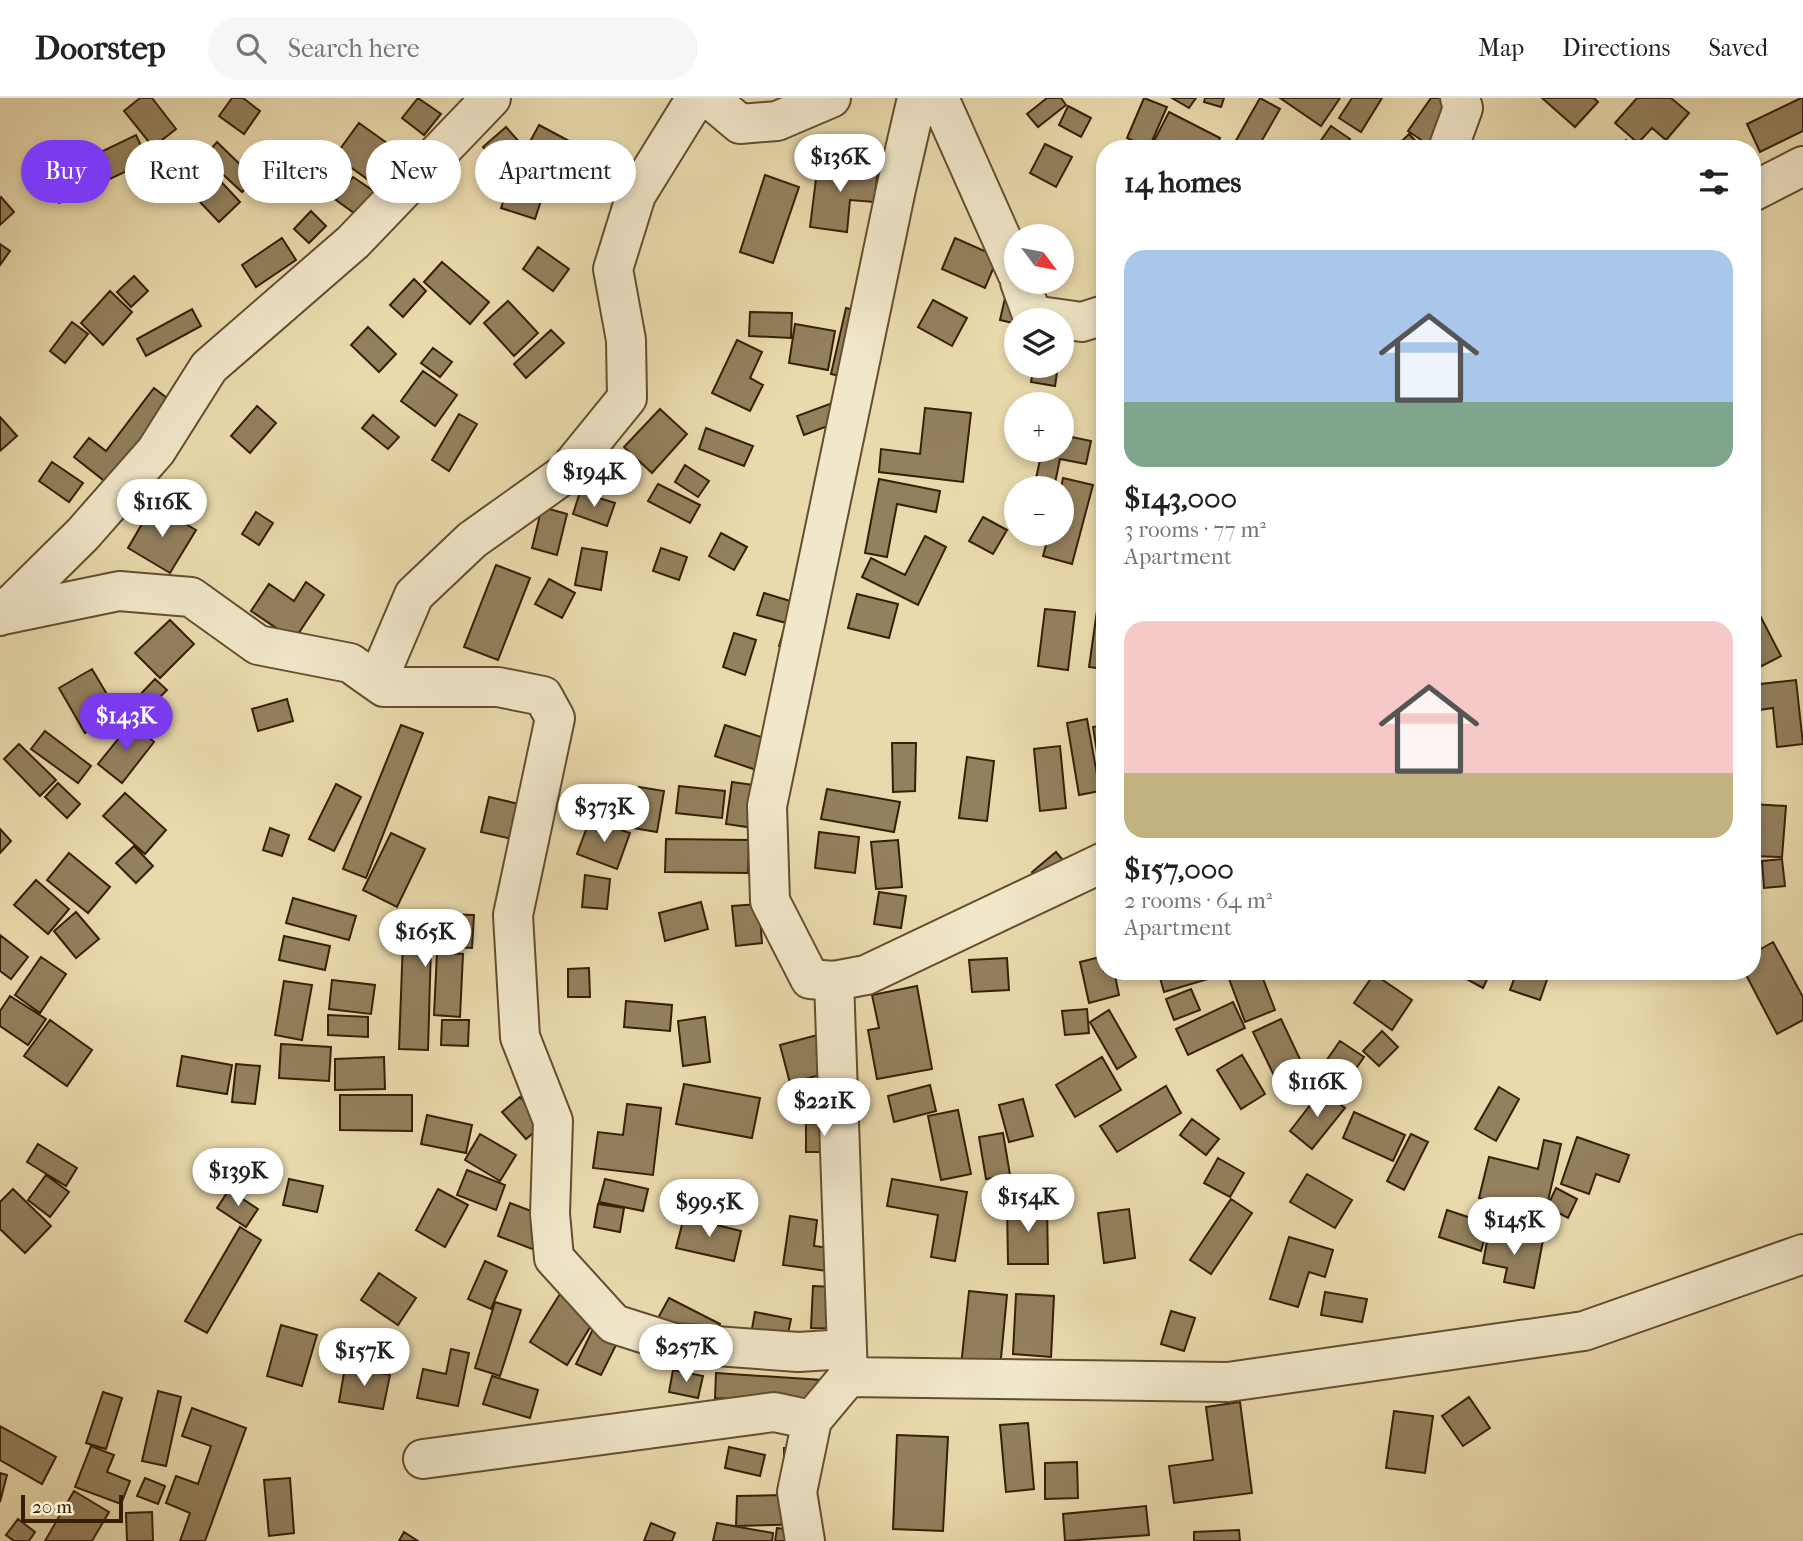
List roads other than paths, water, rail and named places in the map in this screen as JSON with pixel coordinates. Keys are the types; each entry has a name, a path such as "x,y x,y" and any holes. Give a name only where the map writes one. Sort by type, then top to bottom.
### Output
{"street":[{"path":"1,616 83,534 156,451 209,368 353,242 491,98"},
{"path":"384,687 385,663 414,595 472,540 566,473 627,398 626,340 613,269 636,195 696,98"},
{"path":"709,98 740,124 777,121 831,98"},
{"path":"917,98 766,806 770,901 810,979 834,981 866,975 1096,866"},
{"path":"939,98 1004,244"},
{"path":"1451,140 1463,108 1460,98"},
{"path":"1761,187 1803,166"},
{"path":"1024,294 1032,314 1082,322 1096,318"},
{"path":"1,616 119,591 191,597 258,645 350,663 384,687 498,687 543,696 555,718 513,915 520,1037 553,1121 550,1214 554,1258 614,1324 674,1343 798,1352 848,1363 1228,1382 1584,1331 1803,1254"},
{"path":"805,1541 797,1492 811,1420 848,1363 834,981"},
{"path":"424,1459 774,1412 811,1420"}]}
